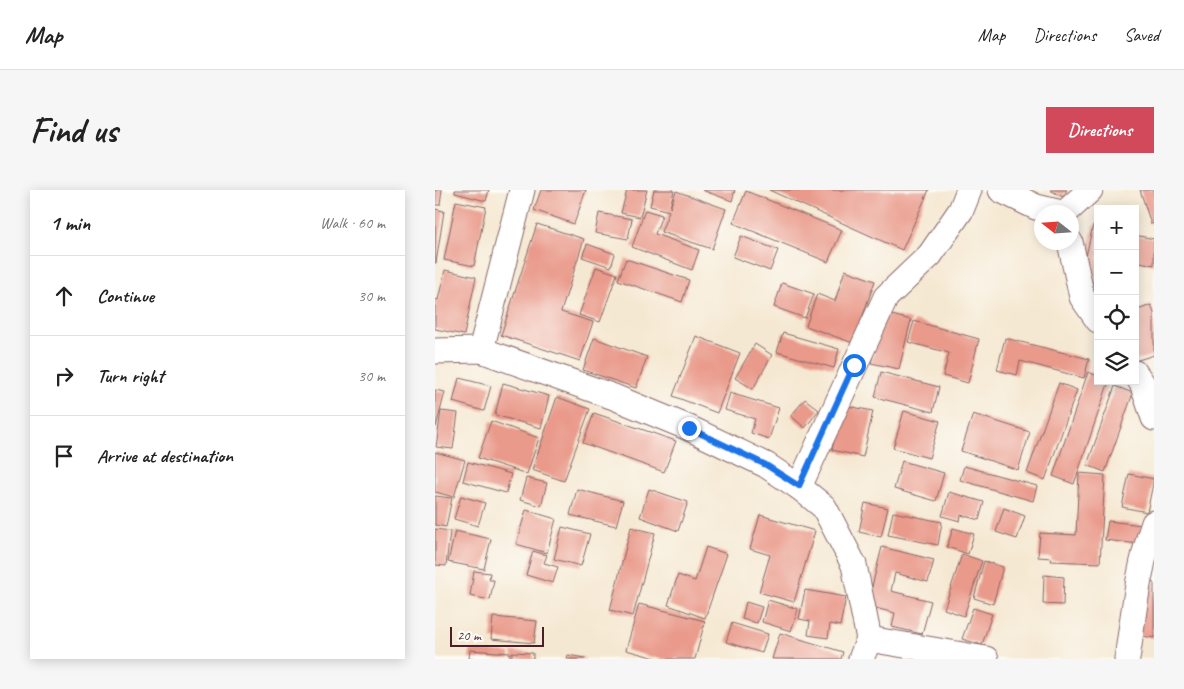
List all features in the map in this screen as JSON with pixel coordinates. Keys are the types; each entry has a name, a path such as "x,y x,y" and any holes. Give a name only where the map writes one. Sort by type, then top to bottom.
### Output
{"street":[{"path":"481,350 522,190"},
{"path":"799,486 886,297 930,255 961,210 969,190"},
{"path":"1001,190 1034,206"},
{"path":"1074,205 1090,190"},
{"path":"1072,250 1082,297 1094,314"},
{"path":"435,351 481,350 613,397 689,428 766,465 799,486 824,507 854,565 865,649 986,659"},
{"path":"1139,379 1154,418"},
{"path":"1127,659 1136,592 1146,546 1154,523"}],"building":[{"path":"435,190 442,190 440,205 435,205"},
{"path":"455,190 489,190 486,201 455,193"},
{"path":"541,190 586,190 574,224 534,210"},
{"path":"627,190 647,190 640,217 621,213"},
{"path":"654,190 674,190 670,208 676,191 726,209 712,249 661,232 669,211 650,206"},
{"path":"702,190 735,190 732,201"},
{"path":"769,190 929,190 902,250"},
{"path":"1050,190 1067,190 1063,197"},
{"path":"1140,190 1154,190 1154,223 1151,224"},
{"path":"746,191 842,230 828,262 733,223"},
{"path":"456,201 486,207 474,266 444,260"},
{"path":"435,209 444,211 436,263 435,263"},
{"path":"645,210 662,215 655,234 699,250 692,270 632,247"},
{"path":"599,213 632,219 628,239 595,233"},
{"path":"537,224 584,239 561,312 593,322 580,361 501,335"},
{"path":"1093,225 1094,225 1094,282 1081,279"},
{"path":"741,236 778,250 770,271 733,257"},
{"path":"1139,236 1154,239 1154,265 1139,262"},
{"path":"587,244 615,254 611,267 582,257"},
{"path":"626,259 689,280 682,302 618,280"},
{"path":"596,267 617,274 600,322 579,315"},
{"path":"445,270 476,277 464,335 435,329 435,299 438,300"},
{"path":"845,270 875,281 853,343 806,326 817,294 835,301"},
{"path":"782,283 814,294 805,318 774,307"},
{"path":"1151,305 1154,313 1154,355 1139,360 1139,340 1139,310"},
{"path":"884,313 911,320 899,369 871,363"},
{"path":"914,321 979,339 968,383 943,376 949,353 908,342"},
{"path":"783,333 839,349 834,368 777,352"},
{"path":"696,336 740,353 717,413 673,396"},
{"path":"594,338 647,357 636,388 583,370"},
{"path":"1005,338 1089,359 1084,378 1020,361 1017,375 997,370"},
{"path":"755,344 772,355 753,389 735,378"},
{"path":"881,372 939,387 933,412 875,397"},
{"path":"1088,372 1094,374 1094,385 1108,385 1074,484 1053,476"},
{"path":"459,378 491,386 484,411 453,402"},
{"path":"503,383 549,396 541,428 495,415"},
{"path":"1059,383 1077,390 1045,480 1027,473"},
{"path":"1115,386 1133,393 1105,472 1087,465"},
{"path":"435,390 445,392 436,427 435,427"},
{"path":"730,393 779,408 769,439 751,433 755,419 725,410"},
{"path":"557,397 590,409 564,481 532,470"},
{"path":"805,399 819,410 805,428 791,416"},
{"path":"842,405 873,411 863,457 832,450"},
{"path":"441,411 458,413 453,449 436,447"},
{"path":"904,411 940,421 929,458 893,448"},
{"path":"594,413 676,441 664,472 583,443"},
{"path":"973,414 1030,432 1018,470 961,451"},
{"path":"491,421 539,438 527,474 478,458"},
{"path":"435,452 465,460 454,497 435,492"},
{"path":"902,461 944,473 936,501 894,489"},
{"path":"468,462 511,474 506,493 463,481"},
{"path":"964,466 1037,486 1033,501 960,480"},
{"path":"1079,473 1105,475 1100,563 1051,561 1052,558 1038,557 1040,533 1076,535"},
{"path":"1129,474 1154,479 1147,512 1122,507"},
{"path":"526,478 547,483 541,506 520,500"},
{"path":"577,489 623,501 616,526 570,515"},
{"path":"649,489 688,502 678,531 640,517"},
{"path":"949,492 984,502 979,520 961,515 960,521 942,516"},
{"path":"435,496 452,498 446,527 435,525"},
{"path":"461,496 485,503 478,526 454,519"},
{"path":"865,503 888,508 881,537 859,532"},
{"path":"1004,508 1025,516 1017,539 996,532"},
{"path":"526,510 556,519 547,553 516,544"},
{"path":"893,512 942,522 938,545 888,535"},
{"path":"760,515 815,531 794,602 759,592 770,555 750,549"},
{"path":"1108,521 1142,525 1139,544 1105,540"},
{"path":"562,527 590,534 581,566 554,559"},
{"path":"631,527 655,533 633,616 610,610"},
{"path":"953,528 974,534 968,554 947,547"},
{"path":"435,529 450,531 446,566 435,565"},
{"path":"455,531 491,539 484,569 448,562"},
{"path":"706,547 727,554 705,618 668,605 678,575 695,581"},
{"path":"882,547 934,560 928,582 895,573 891,591 931,601 922,634 892,627 895,613 867,606"},
{"path":"533,551 547,555 544,563 558,567 553,583 526,575"},
{"path":"962,554 982,561 964,616 944,609"},
{"path":"984,561 1003,567 993,604 974,598"},
{"path":"474,571 490,573 489,580 494,580 490,600 470,596"},
{"path":"1044,575 1064,577 1063,605 1043,604"},
{"path":"1147,581 1154,583 1154,638 1137,635"},
{"path":"805,590 846,597 840,626 830,624 828,638 808,635 810,621 799,619"},
{"path":"768,600 798,609 791,631 762,622"},
{"path":"746,602 762,607 757,623 742,619"},
{"path":"639,604 705,621 695,659 659,659 626,650"},
{"path":"973,608 992,614 982,645 962,639"},
{"path":"493,617 537,621 534,643 491,639"},
{"path":"732,623 768,634 762,653 726,642"},
{"path":"780,633 843,652 841,659 772,659"},
{"path":"470,650 510,653 510,659 469,659"},
{"path":"512,652 533,653 533,659 512,659"},
{"path":"568,655 585,658 585,659 567,659"}],"route":[{"path":"689,428 766,465 799,486 854,365"}]}
